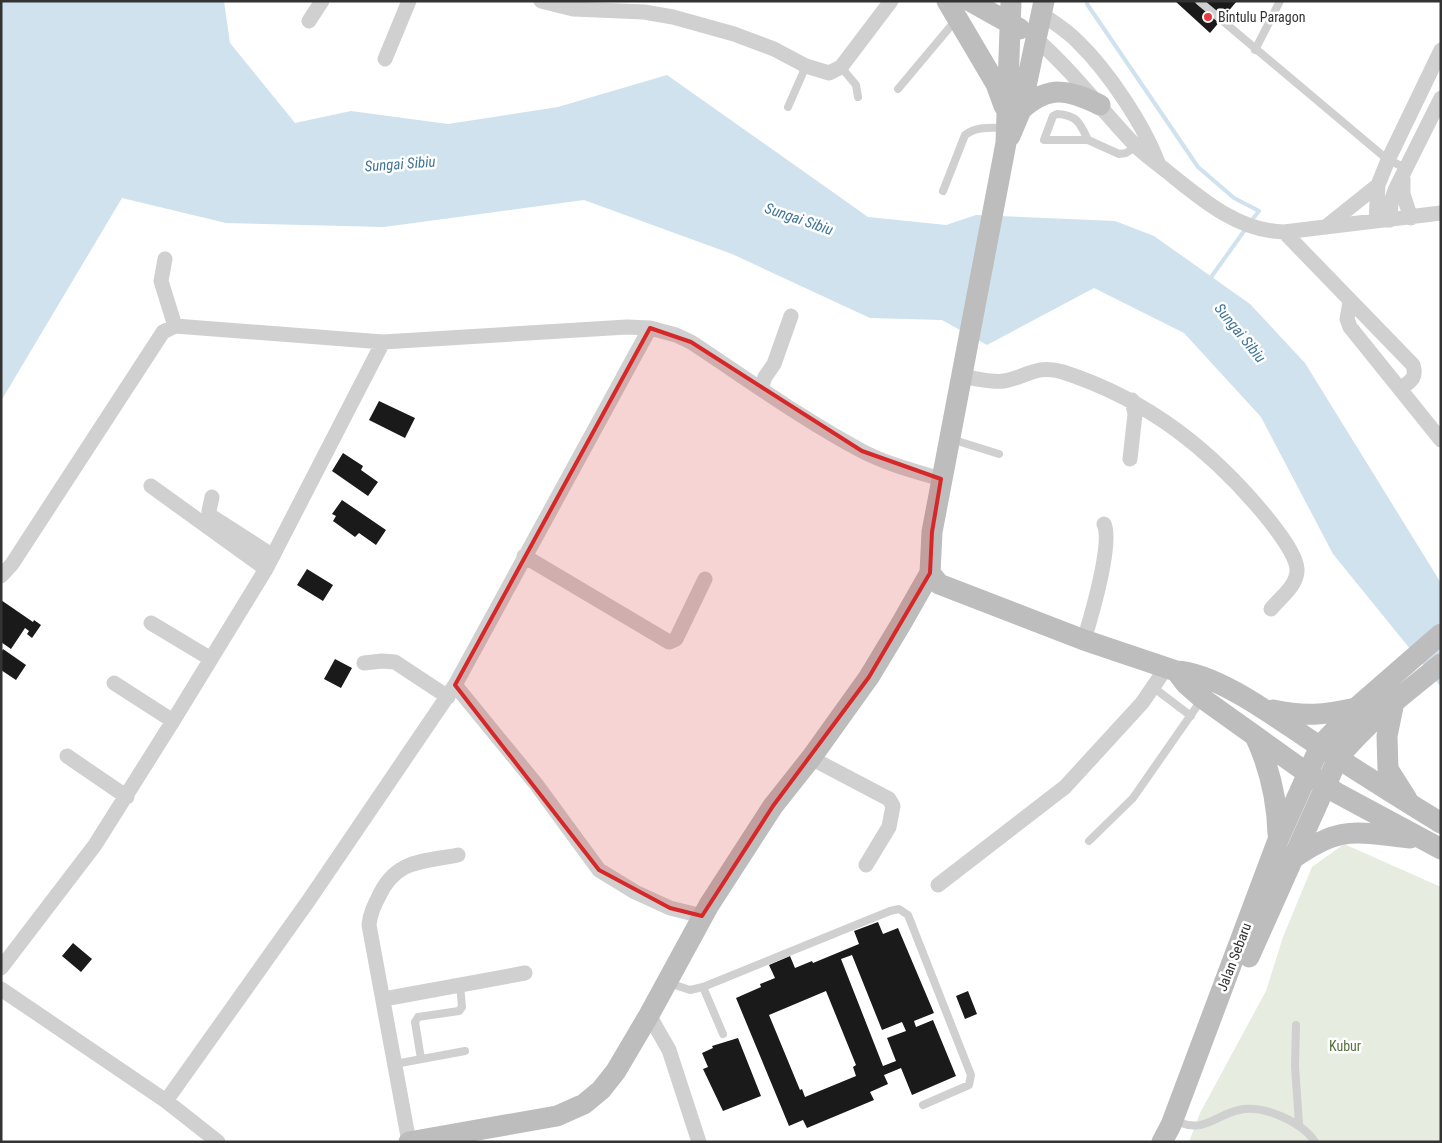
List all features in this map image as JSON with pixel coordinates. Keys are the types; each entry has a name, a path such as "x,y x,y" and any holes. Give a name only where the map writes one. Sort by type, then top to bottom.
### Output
{"main road":[{"path":"970,1 1036,38"},
{"path":"1009,124 1011,1"},
{"path":"409,1142 556,1116 584,1104 601,1090 616,1071 649,1016 702,916 773,806 812,758 869,677 930,574 932,532 941,478 951,439 969,346 1009,124 1036,38 1043,8 1020,1"},
{"path":"952,10 996,84 1009,124"},
{"path":"1009,124 1032,100 1056,91 1075,93 1100,105"},
{"path":"930,574 939,584 1084,640 1171,670 1207,676 1441,823"},
{"path":"1329,752 1356,708 1441,634"},
{"path":"1329,752 1349,744 1394,702 1441,664"},
{"path":"1171,670 1186,684 1196,707 1255,736 1325,785 1441,849"},
{"path":"1394,702 1387,736 1388,769 1409,803"},
{"path":"1260,708 1299,716 1323,715 1356,708"},
{"path":"1255,736 1266,760 1272,782 1277,812 1278,840"},
{"name":"Jalan Sebaru","path":"1162,1142 1171,1125 1278,840 1307,773 1329,752"},
{"name":"Jalan Sebaru","path":"1176,1132 1212,1054 1256,941 1325,785 1329,752"},
{"path":"1291,860 1316,842 1336,834 1358,832 1420,839"}],"street":[{"path":"309,21 322,1"},
{"path":"385,59 409,1"},
{"path":"541,1 573,9 644,12 673,17 766,46 806,66 829,73 841,66 891,1"},
{"path":"1043,8 1077,41 1109,79 1149,139 1159,165"},
{"path":"1036,38 1054,54 1137,146 1196,195 1243,223 1284,232 1440,214"},
{"path":"1327,226 1378,185 1388,160 1441,50"},
{"path":"1383,221 1441,98"},
{"path":"1405,171 1403,194 1412,218"},
{"path":"1378,185 1383,221"},
{"path":"1284,232 1413,365 1416,373 1413,379 1401,388"},
{"path":"165,259 161,281 175,326"},
{"path":"1350,302 1347,319 1350,327 1441,440"},
{"path":"761,388 765,377 774,364 791,316"},
{"path":"1,576 163,332 175,326 383,342 593,328 650,328 676,335 691,342 862,451 892,464 941,478"},
{"path":"1361,340 1376,326"},
{"path":"166,1101 314,892 452,691 650,328"},
{"path":"1,968 95,845 173,722 269,563 383,342"},
{"path":"963,377 1002,381 1026,372 1047,369 1062,372 1132,400 1172,425 1240,484 1285,541 1297,568 1295,582 1271,609"},
{"path":"1130,459 1135,414 1132,400"},
{"path":"151,486 269,563"},
{"path":"212,497 209,511 215,520 269,563"},
{"path":"1084,640 1096,604 1106,538 1104,524"},
{"path":"524,556 669,642 676,639 705,579"},
{"path":"152,623 211,659"},
{"path":"364,663 395,662 452,691 536,784 599,870 661,904 702,916"},
{"path":"938,885 1056,795 1171,670"},
{"path":"114,682 173,722"},
{"path":"67,756 127,797"},
{"path":"812,758 889,800 893,806 889,827 866,865"},
{"path":"409,1142 369,925 370,913 385,882 403,866 458,855"},
{"path":"384,999 525,972"},
{"path":"1,989 166,1101 218,1142"},
{"path":"649,1016 669,1050 699,1142"}],"lane":[{"path":"1198,1 1388,160 1405,171"},
{"path":"1255,50 1280,1"},
{"path":"898,89 952,10"},
{"path":"788,107 806,66"},
{"path":"841,66 856,85 858,97"},
{"path":"1088,140 1081,126 1072,117 1057,114 1053,116 1044,140 1088,140 1119,154 1126,153 1137,146"},
{"path":"943,191 965,135 971,130 982,127 1009,124"},
{"path":"951,439 999,454"},
{"path":"1089,841 1133,798 1196,707 1154,688"},
{"path":"667,983 690,990 703,987 899,909 908,915 972,1075 972,1081 969,1085 923,1105"},
{"path":"422,1059 415,1022 418,1018 459,1011 462,1007 460,984"},
{"path":"703,987 723,1034"},
{"path":"1296,1025 1295,1066 1299,1124"},
{"path":"395,1064 465,1051"},
{"path":"1176,1132 1201,1126 1240,1109 1269,1112 1299,1124 1315,1142"}],"highlighted area":[{"path":"650,328 691,342 862,451 941,479 932,532 930,573 869,677 773,806 702,916 670,908 599,870 455,685"}],"green space":[{"name":"Kubur","path":"1344,844 1441,887 1441,1142 1189,1142 1200,1113 1266,991 1283,937 1312,867"}],"water":[{"name":"Sungai Sibiu","path":"1,1 224,1 230,43 295,123 351,111 448,124 558,107 667,75 868,217 946,225 976,215 1115,221 1154,236 1250,304 1305,363 1441,583 1441,687 1333,554 1261,417 1184,333 1094,288 987,345 942,320 870,318 732,254 584,200 384,227 226,223 122,198 1,401"}],"building":[{"name":"Bintulu Paragon","path":"1175,1 1237,1 1210,33"},
{"path":"379,401 415,418 405,438 369,420"},
{"path":"343,453 363,466 361,470 378,482 368,496 332,471"},
{"path":"342,500 386,530 376,545 359,533 355,537 333,521 336,516 332,514"},
{"path":"307,569 333,585 323,601 297,585"},
{"path":"1,600 33,622 34,620 41,625 32,638 27,634 29,631 25,628 11,649 1,642"},
{"path":"3,649 26,665 16,680 1,670 1,653"},
{"path":"335,659 352,668 341,688 324,679"},
{"path":"878,922 883,934 898,928 934,1013 914,1021 916,1027 933,1020 956,1076 912,1095 901,1068 884,1075 888,1084 870,1092 874,1100 807,1128 803,1120 789,1126 736,998 761,987 760,984 775,978 769,965 790,956 795,968 812,961 813,963 859,944 854,931","holes":["852,955 882,1030 902,1022 906,1031 887,1038 896,1061 883,1066 841,959","826,991 856,1065 853,1067 856,1076 805,1097 802,1089 800,1090 769,1015"]},
{"path":"73,943 92,959 81,972 62,956"},
{"path":"968,991 977,1014 965,1019 956,996"},
{"path":"738,1038 761,1096 723,1111 703,1069 708,1067 702,1053 713,1048 712,1046"}],"waterway":[{"path":"1087,4 1198,167 1234,198 1259,211 1251,221"},
{"path":"1209,280 1247,227"}],"place":[{"name":"Bintulu Paragon","path":"1208,17"}]}
